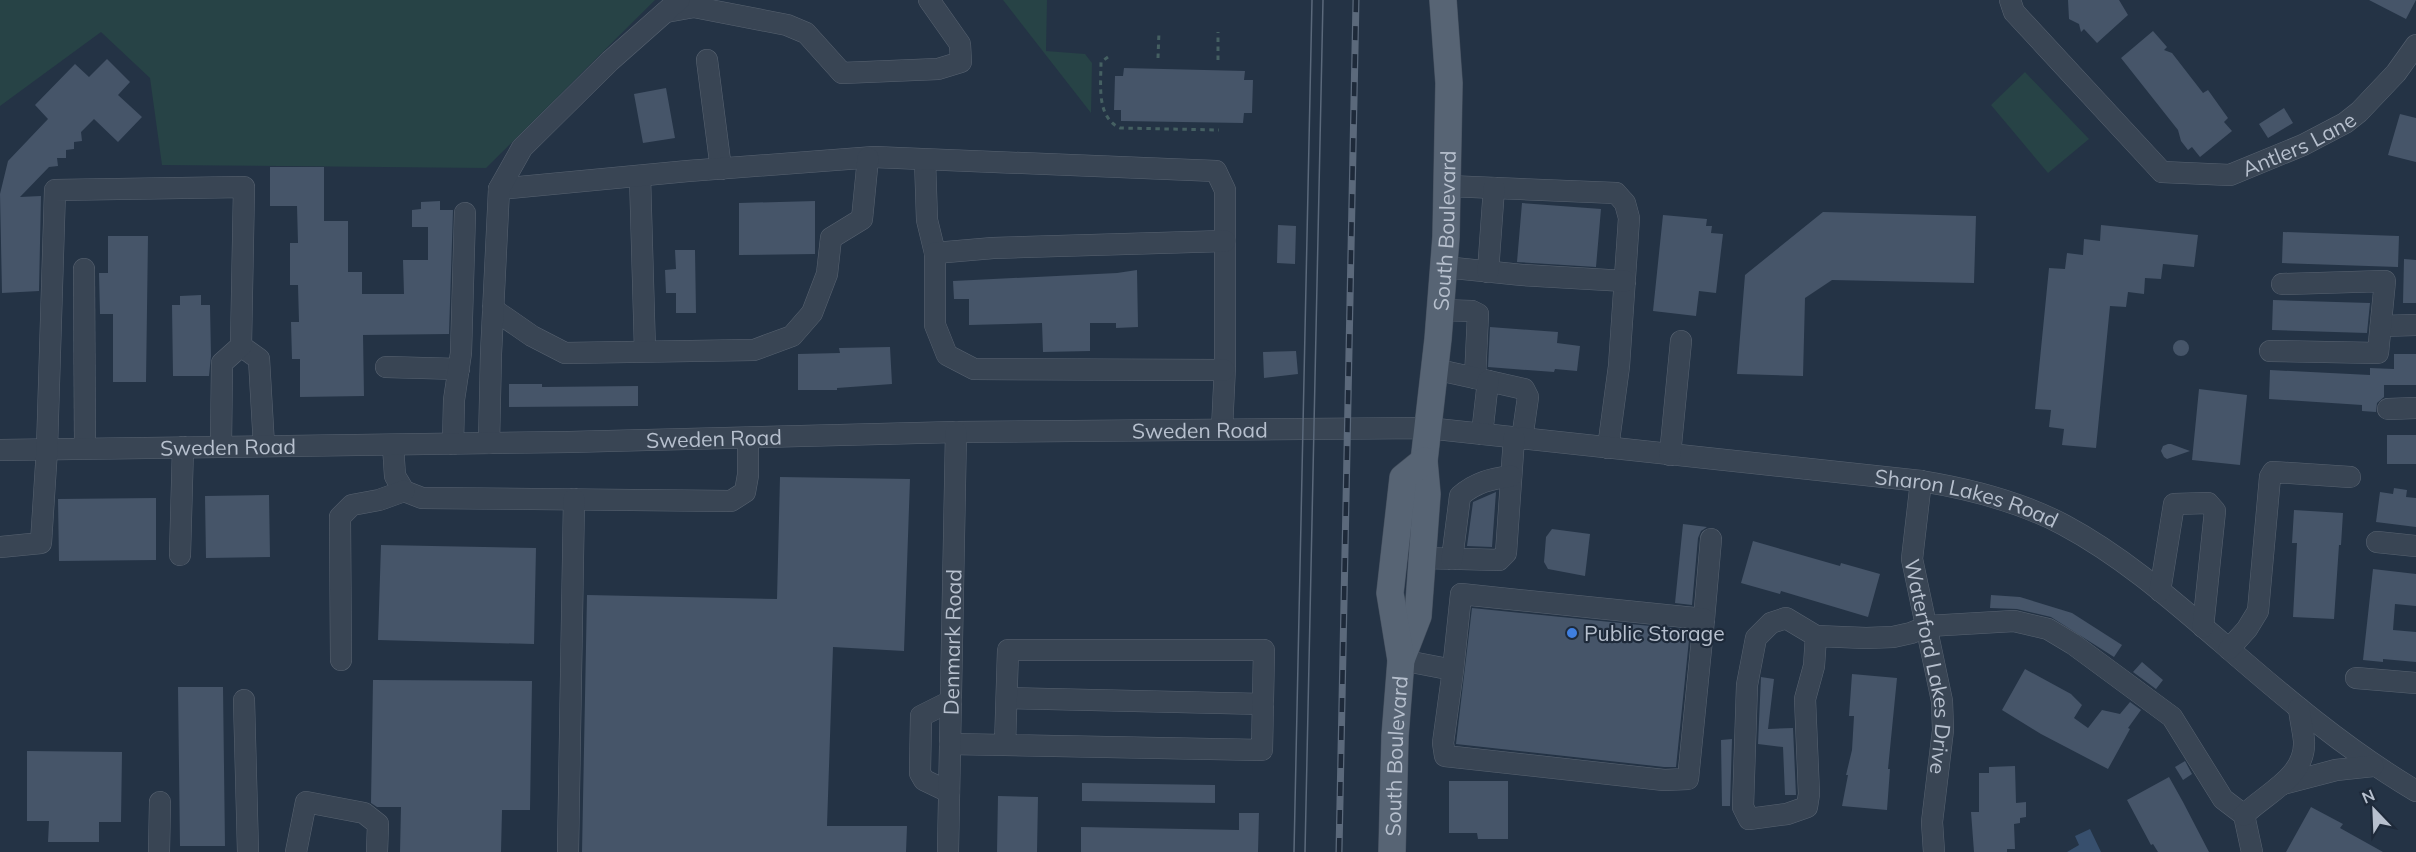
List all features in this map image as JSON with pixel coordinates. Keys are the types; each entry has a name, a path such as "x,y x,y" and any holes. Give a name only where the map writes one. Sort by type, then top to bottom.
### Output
{"main road":[{"name":"South Boulevard","path":"1401,660 1418,616 1427,494 1424,461 1444,267 1449,83 1443,0"},
{"name":"South Boulevard","path":"1392,852 1395,736 1401,660 1390,593 1403,478 1424,461"}],"street":[{"path":"489,443 499,189 522,148 610,61 672,6 694,7 787,25 806,33 842,73 938,69 961,62 960,44 929,0"},
{"name":"Antlers Lane","path":"2010,0 2014,12 2162,172 2230,175 2303,145 2345,123 2359,112 2396,73 2416,45"},
{"path":"707,60 721,169"},
{"path":"499,189 868,158 1216,171 1225,190 1222,429"},
{"path":"493,309 532,336 565,353 754,350 792,336 812,313 827,274 831,238 862,219 868,158"},
{"path":"925,160 927,220 934,253 935,325 947,355 974,369 1224,370"},
{"path":"640,176 645,351"},
{"path":"1448,186 1616,193 1625,203 1629,218 1620,366 1608,448"},
{"path":"0,547 41,543 47,449 55,190 244,187 241,346 222,363 221,446"},
{"path":"1488,272 1494,188"},
{"path":"453,444 454,400 461,353 465,213"},
{"path":"934,253 993,248 1225,241"},
{"path":"1444,267 1625,281"},
{"path":"84,269 85,448"},
{"path":"2270,351 2378,353 2385,281 2282,284"},
{"path":"1440,310 1472,311 1478,314 1482,434"},
{"path":"2381,326 2416,325"},
{"path":"1670,455 1681,341"},
{"path":"241,346 260,359 264,446"},
{"path":"386,368 459,369"},
{"path":"1423,558 1499,560 1506,553 1511,476 1528,397 1524,389 1434,369"},
{"path":"2388,409 2416,408"},
{"name":"Sweden Road","path":"0,450 453,444 956,432 1427,428"},
{"name":"Sharon Lakes Road","path":"1427,428 1921,481 1992,496 2062,524 2118,558 2343,745 2416,792"},
{"name":"Denmark Road","path":"948,852 956,432"},
{"path":"393,445 395,476 405,491 422,498 731,501 745,492 748,476 748,438"},
{"path":"180,555 183,447"},
{"path":"2229,649 2247,629 2258,611 2270,477 2273,472 2350,477"},
{"path":"1452,559 1460,496 1470,487 1486,480 1511,476"},
{"name":"Waterford Lakes Drive","path":"1921,481 1912,559 1928,626 1942,701 1942,730 1932,822 1934,852"},
{"path":"341,660 340,517 352,505 380,500 405,491"},
{"path":"1427,494 1460,496"},
{"path":"568,852 574,500"},
{"path":"2160,591 2174,504 2208,503 2215,511 2203,627"},
{"path":"1704,619 1461,594 1443,743 1445,756 1641,778 1688,779 1704,619 1711,539"},
{"path":"2377,542 2416,546"},
{"path":"1816,636 1814,666 1805,699 1809,794 1807,807 1787,814 1749,819 1743,807 1747,685 1756,638 1771,623 1786,618 1816,636 1893,637 1928,626 2014,621 2048,629 2073,644 2172,717 2223,799 2244,815 2252,852"},
{"path":"950,744 1262,750 1263,650 1008,650 1005,745"},
{"path":"1401,660 1453,670"},
{"path":"2356,678 2416,683"},
{"path":"1007,698 1263,704"},
{"path":"244,700 248,852"},
{"path":"949,792 924,780 920,773 921,716 951,701"},
{"path":"2244,815 2259,800 2294,773 2302,758 2304,742 2299,708"},
{"path":"2280,785 2336,770 2373,766"},
{"path":"159,852 160,802"},
{"path":"296,852 306,802 364,813 378,824 377,852"}],"path":[{"path":"1158,58 1159,31"},
{"path":"1218,32 1218,60"},
{"path":"1107,57 1101,62 1101,98 1104,114 1110,124 1120,128 1219,130"}],"green space":[{"path":"0,0 655,0 486,168 162,165 150,78 101,32 0,106"},
{"path":"1003,0 1047,0 1046,51 1085,54 1092,63 1091,113"},
{"path":"2025,72 2089,139 2048,173 1991,105"}],"water":[{"path":"2090,829 2101,852 2067,852 2079,845 2075,836"}],"building":[{"path":"2068,0 2119,0 2128,15 2097,43 2084,29 2081,32 2079,24 2069,19"},
{"path":"2369,0 2416,0 2406,19"},
{"path":"2153,31 2167,47 2164,50 2172,53 2203,93 2208,90 2228,118 2224,122 2232,131 2200,157 2192,147 2188,150 2181,141 2178,130 2121,58"},
{"path":"107,59 130,82 118,95 142,117 118,142 94,119 81,132 82,141 74,142 74,149 66,150 66,158 57,158 58,166 49,167 20,197 41,196 39,291 2,293 0,194 8,161 48,119 35,105 75,64 89,77"},
{"path":"1124,68 1245,71 1244,80 1253,80 1252,113 1244,113 1243,123 1121,121 1121,110 1114,110 1115,76 1123,76"},
{"path":"666,88 675,138 643,143 634,94"},
{"path":"2284,108 2293,123 2268,138 2259,124"},
{"path":"2400,114 2416,118 2416,162 2388,155"},
{"path":"270,167 324,167 324,221 348,221 348,272 362,272 362,294 404,294 403,260 428,260 428,227 412,227 412,210 421,209 421,202 440,201 440,210 453,210 449,334 363,335 364,396 300,397 300,359 292,359 291,322 299,322 298,285 290,285 290,243 298,243 297,206 270,206"},
{"path":"815,201 815,254 739,255 739,203"},
{"path":"1522,203 1601,209 1596,267 1517,262"},
{"path":"1823,212 1976,216 1974,283 1832,280 1805,298 1803,376 1737,374 1745,275"},
{"path":"1663,215 1707,219 1706,226 1712,226 1711,233 1723,234 1716,293 1699,291 1696,316 1653,311"},
{"path":"1278,225 1296,226 1295,264 1277,263"},
{"path":"2101,225 2198,235 2194,267 2163,264 2161,279 2145,278 2144,294 2128,292 2126,307 2110,306 2096,448 2062,445 2064,429 2049,427 2051,410 2035,409 2049,268 2065,269 2067,253 2083,255 2084,239 2100,241"},
{"path":"2283,232 2399,236 2398,267 2282,263"},
{"path":"108,236 148,236 146,382 113,382 113,314 100,314 99,273 108,273"},
{"path":"675,250 695,250 696,313 676,313 676,293 666,293 665,270 676,269"},
{"path":"2404,259 2416,260 2416,303 2403,303"},
{"path":"1137,270 1138,327 1116,328 1116,323 1090,323 1090,351 1043,352 1042,323 969,325 969,299 954,299 953,281 1117,273"},
{"path":"201,295 201,305 210,305 209,376 173,376 172,305 180,305 180,296"},
{"path":"2273,300 2370,303 2367,333 2272,330"},
{"path":"1490,327 1558,332 1557,343 1580,346 1577,371 1555,369 1554,372 1488,367"},
{"path":"2181,340 2189,348 2181,356 2173,348"},
{"path":"890,347 892,384 837,388 837,390 798,390 798,354 840,353 839,348"},
{"path":"1296,351 1298,374 1264,378 1263,352"},
{"path":"2394,354 2416,354 2416,385 2384,385 2384,397 2377,403 2376,412 2362,411 2362,405 2269,399 2270,370 2370,375 2370,368 2394,369"},
{"path":"509,384 542,384 542,387 638,386 638,406 509,407"},
{"path":"2199,389 2247,395 2240,465 2192,460"},
{"path":"2387,435 2416,435 2416,464 2387,464"},
{"path":"2168,444 2190,451 2167,459 2161,451 2163,446"},
{"path":"780,477 910,479 904,651 833,647 827,826 907,826 906,852 582,852 587,595 777,599"},
{"path":"2394,488 2407,490 2406,497 2416,498 2416,527 2376,522 2380,492 2393,494"},
{"path":"1496,492 1492,547 1467,546 1473,502"},
{"path":"269,495 270,557 206,558 205,496"},
{"path":"156,498 156,560 59,561 58,499"},
{"path":"2294,510 2343,513 2334,619 2293,617 2297,543 2292,543"},
{"path":"1683,524 1707,527 1701,531 1698,538 1692,605 1675,603"},
{"path":"1552,529 1590,534 1585,576 1548,569 1544,562 1546,537"},
{"path":"1753,541 1840,566 1841,563 1880,574 1868,617 1781,591 1780,594 1741,583"},
{"path":"381,545 536,548 534,644 378,640"},
{"path":"2373,569 2416,574 2416,606 2395,604 2393,630 2416,632 2416,662 2363,660"},
{"path":"1991,595 2020,597 2072,613 2122,645 2114,657 2051,617 2017,609 1990,608"},
{"path":"1472,608 1690,630 1676,767 1456,744"},
{"path":"2142,662 2163,680 2156,689 2133,672"},
{"path":"2025,669 2071,694 2082,705 2074,718 2088,728 2102,710 2120,714 2130,702 2141,710 2128,728 2130,729 2108,769 2041,734 2002,710"},
{"path":"1852,674 1897,678 1888,769 1890,769 1887,810 1842,806 1852,750 1854,716 1849,716"},
{"path":"1761,677 1774,679 1768,729 1793,728 1796,795 1785,795 1783,747 1758,744"},
{"path":"373,680 532,681 530,810 502,810 501,852 400,852 401,807 377,807 371,803"},
{"path":"178,687 223,687 225,846 180,846"},
{"path":"1732,739 1730,806 1722,806 1721,740"},
{"path":"27,751 122,752 121,822 99,822 99,842 48,842 49,821 27,821"},
{"path":"2185,761 2192,774 2183,780 2175,767"},
{"path":"2015,766 2016,803 2026,802 2026,817 2020,818 2020,823 2014,824 2015,849 2007,849 2007,852 1974,852 1971,812 1979,812 1979,773 1989,773 1989,767"},
{"path":"2169,777 2209,852 2158,852 2153,844 2151,845 2127,800"},
{"path":"1449,781 1508,781 1508,839 1478,839 1477,833 1449,833"},
{"path":"1082,783 1215,785 1215,803 1082,801"},
{"path":"998,796 1038,797 1037,852 997,852"},
{"path":"2311,807 2343,824 2340,828 2383,852 2286,852"},
{"path":"1239,813 1259,813 1258,852 1081,852 1081,827 1239,830"}],"tram line":[{"path":"1294,852 1312,0"},
{"path":"1305,852 1323,0"}],"railway":[{"path":"1339,852 1356,0"}],"place":[{"name":"Public Storage","path":"1572,633"}]}
